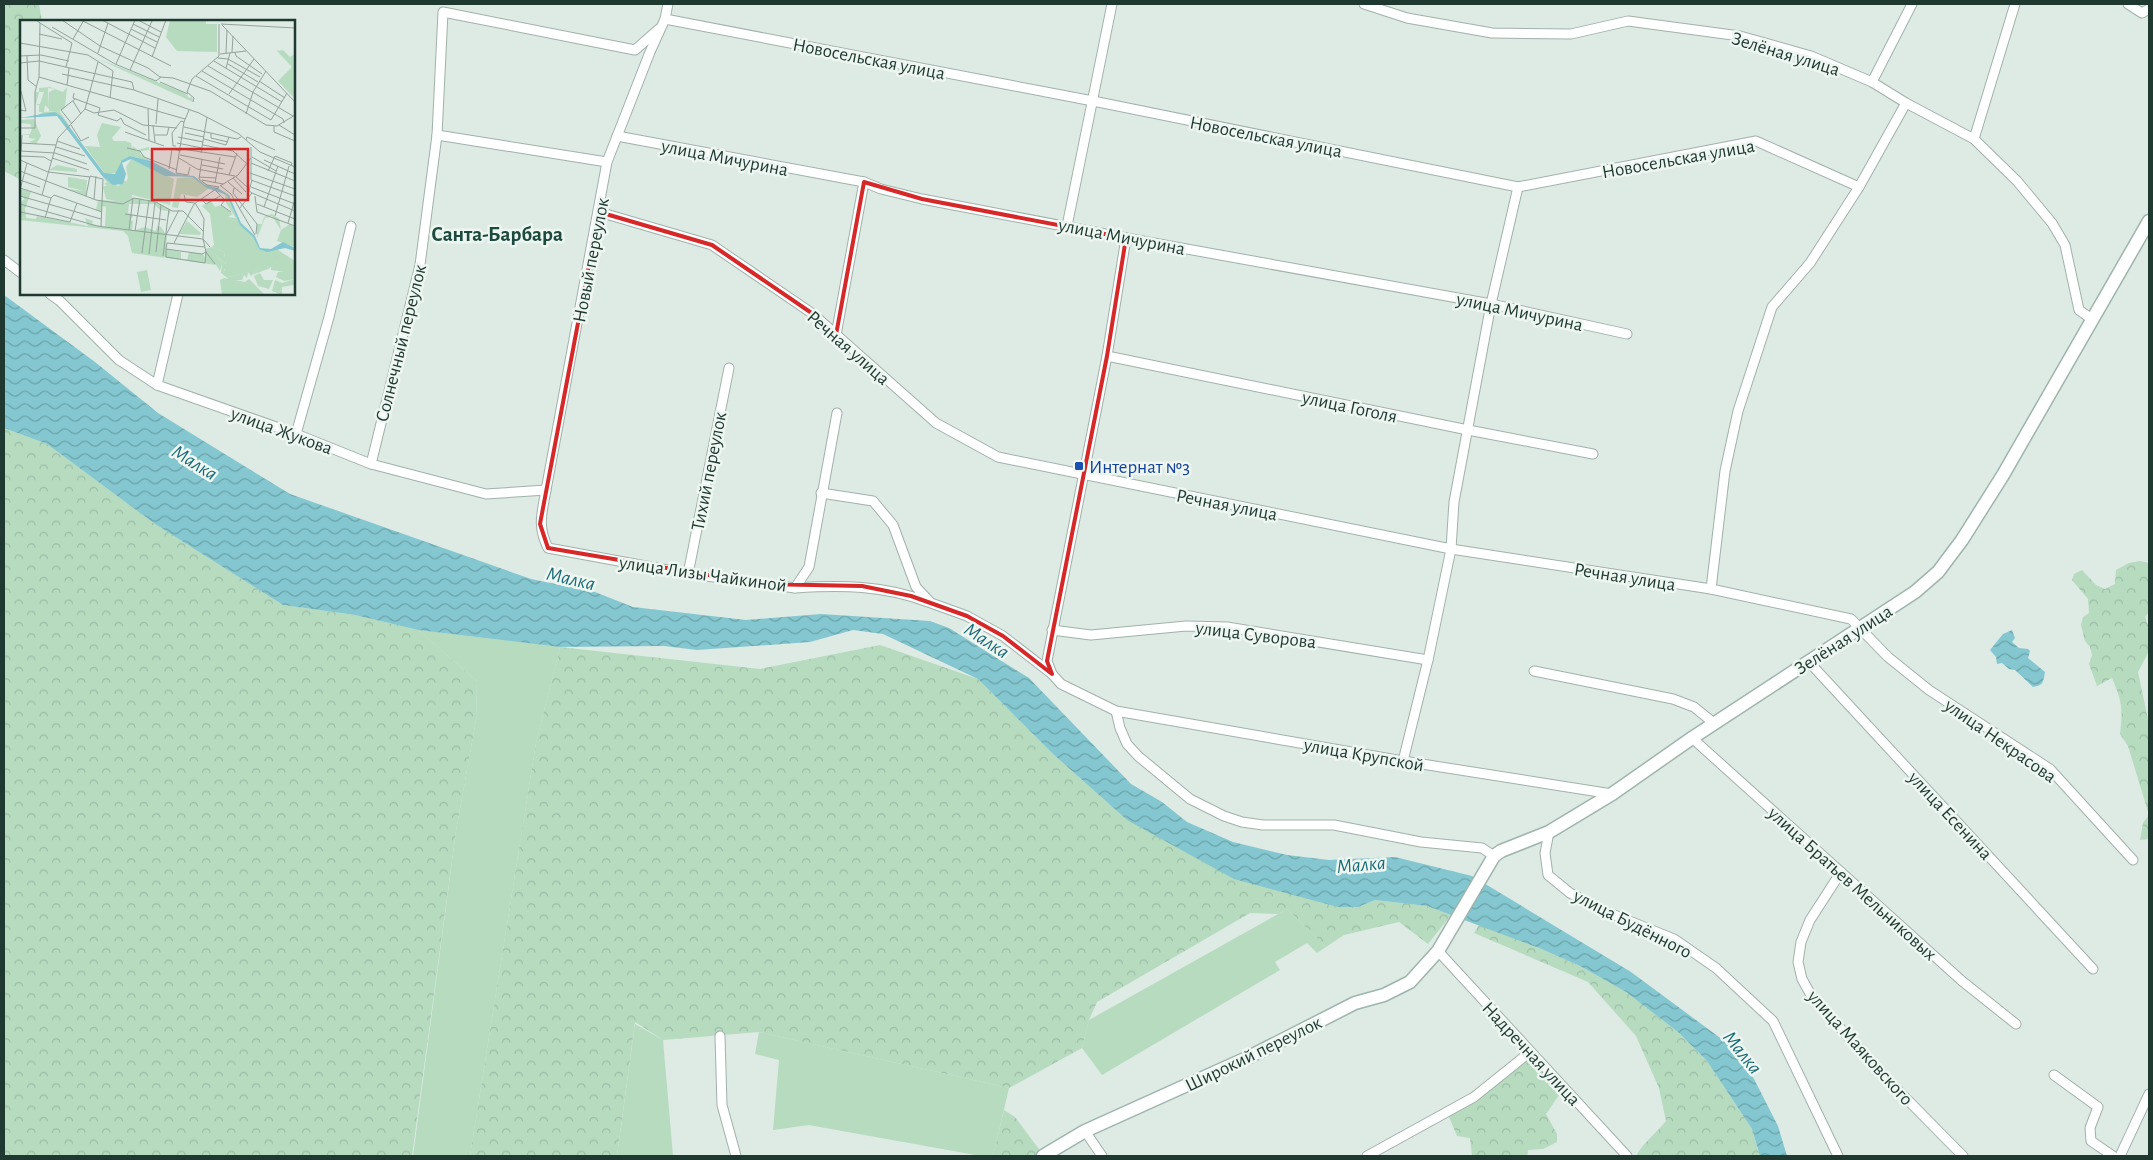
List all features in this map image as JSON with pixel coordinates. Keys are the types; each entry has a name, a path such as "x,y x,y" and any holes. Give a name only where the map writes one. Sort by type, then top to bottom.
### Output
{"street":[{"name":"Новый переулок","path":"540,524 607,162 663,23 668,4"},
{"path":"1067,226 1112,4"},
{"name":"Зелёная улица","path":"1364,4 1407,18 1492,33 1571,34 1628,21 1740,36 1811,56 1872,82 1906,104 1974,139 2018,181 2052,223 2064,245 2079,310 2093,320"},
{"path":"1872,82 1912,4"},
{"path":"1974,139 2015,4"},
{"path":"2128,4 2142,13 2149,9"},
{"name":"Солнечный переулок","path":"371,464 420,265 437,135 443,12 635,50 663,23"},
{"name":"Новосельская улица","path":"663,23 1093,101 1518,187 1756,141 1859,187"},
{"path":"1711,589 1719,512 1728,454 1738,411 1772,307 1810,263 1859,187 1906,104"},
{"path":"437,135 607,162"},
{"name":"улица Мичурина","path":"617,136 864,182 881,190 922,199 1492,304 1627,334"},
{"path":"836,335 864,182"},
{"path":"1403,761 1428,660 1452,549 1454,502 1492,304 1518,187"},
{"name":"Речная улица","path":"599,212 712,246 813,314 936,423 998,457 1084,476 1452,549 1711,589 1850,619 1861,629"},
{"name":"Зелёная улица","path":"1494,856 1500,851 1549,832 1612,794 1692,738 1861,629 1915,592 1938,572 2003,475 2138,238 2149,222"},
{"path":"296,434 329,317 351,226"},
{"path":"1052,674 1047,661 1052,630 1107,356 1126,238"},
{"path":"4,260 20,272"},
{"path":"157,385 178,295"},
{"name":"улица Жукова","path":"61,298 119,360 157,385 296,434 371,464 486,494 546,490"},
{"name":"улица Гоголя","path":"1107,356 1593,454"},
{"name":"Тихий переулок","path":"688,574 729,368"},
{"name":"улица Лизы Чайкиной","path":"540,524 542,535 548,548 688,574 795,588 809,567 837,413"},
{"path":"821,493 873,501 893,525 916,587 931,603"},
{"path":"795,588 835,585 862,586 911,596 967,616 1003,636 1052,674"},
{"name":"улица Суворова","path":"1052,630 1091,635 1186,626 1227,627 1428,660"},
{"name":"улица Некрасова","path":"1861,629 1888,657 1929,690 2050,769 2133,860"},
{"name":"улица Есенина","path":"1808,662 2093,969"},
{"path":"1534,671 1673,699 1694,707 1715,724"},
{"name":"улица Крупской","path":"1052,674 1061,684 1116,711 1403,761 1612,794"},
{"path":"1116,711 1120,728 1128,744 1138,756 1190,799 1224,816 1263,826 1334,825 1421,842 1482,848 1494,856"},
{"name":"улица Братьев Мельниковых","path":"1692,738 1962,981 2016,1024"},
{"name":"улица Будённого","path":"1549,832 1546,853 1548,875 1578,897 1607,912 1674,939 1716,968 1772,1021 1838,1156"},
{"name":"Широкий переулок","path":"1043,1156 1085,1131 1249,1057 1355,1003 1384,995 1410,982 1438,951 1494,856"},
{"name":"улица Маяковского","path":"1841,872 1810,920 1801,942 1798,962 1802,979 1812,997 1880,1073 1963,1156"},
{"name":"Надречная улица","path":"1438,951 1627,1156"},
{"path":"720,1036 722,1105 736,1156"},
{"path":"1367,1156 1474,1098 1530,1052"},
{"path":"2054,1075 2098,1107 2090,1128 2091,1141 2112,1156"},
{"path":"2120,1156 2149,1094"},
{"path":"1085,1131 1102,1156"}],"highlighted area":[{"path":"864,182 922,199 1126,238 1107,356 1047,661 1052,674 1003,636 967,616 911,596 862,586 762,584 548,548 540,524 599,212 712,245 813,314 836,335"}],"green space":[{"path":"4,4 39,4 42,20 20,20 20,179 4,171"},
{"path":"4,428 47,444 155,524 283,605 355,615 418,630 477,681 476,720 456,831 412,1156 4,1156"},
{"path":"2140,561 2149,563 2149,612 2145,617 2149,628 2149,651 2138,672 2149,724 2149,815 2128,746 2120,734 2121,705 2112,678 2097,686 2089,664 2092,655 2090,647 2085,641 2081,625 2083,617 2089,613 2088,599 2072,580 2074,574 2082,570 2096,585 2105,589 2115,584 2116,570 2129,563"},
{"path":"418,630 560,647 536,743 470,1156 413,1156 456,831 476,720 477,681"},
{"path":"880,645 978,679 1053,754 1127,820 1358,907 1375,900 1427,906 1451,915 1428,944 1399,922 1344,935 1326,947 1287,909 1278,914 1250,913 1097,1002 1089,1020 1082,1048 1009,1088 759,1032 663,1040 635,1022 617,1156 470,1156 536,743 560,647 760,669"},
{"path":"2149,815 2149,839 2140,840 2143,823"},
{"path":"1287,909 1326,947 1317,953 1307,943 1275,962 1280,970 1102,1075 1082,1048 1089,1020"},
{"path":"1479,925 1580,966 1626,992 1678,1032 1707,1061 1752,1129 1760,1156 1636,1156 1646,1142 1666,1121 1659,1088 1636,1036 1588,982 1474,933"},
{"path":"635,1024 663,1040 673,1156 617,1156"},
{"path":"759,1032 1009,1088 993,1156 981,1156 809,1125 773,1130 779,1060 755,1054"},
{"path":"1530,1052 1564,1088 1546,1114 1557,1134 1557,1142 1543,1149 1528,1150 1527,1156 1472,1156 1470,1138 1457,1136 1447,1112"},
{"path":"1004,1110 1015,1117 1044,1156 993,1156"}],"water":[{"name":"Малка","path":"4,295 95,362 158,413 290,494 531,579 595,592 633,607 746,620 821,614 930,621 949,628 1029,678 1131,784 1162,802 1187,822 1233,842 1287,855 1329,860 1395,857 1472,876 1631,972 1723,1040 1743,1062 1754,1079 1778,1126 1787,1156 1760,1156 1752,1129 1707,1061 1678,1032 1626,992 1580,966 1539,948 1427,906 1375,900 1358,907 1338,907 1234,879 1127,820 1053,754 978,679 883,634 853,630 810,642 697,650 664,646 560,647 418,630 355,615 283,605 155,524 47,444 4,428"},
{"path":"2012,630 2015,638 2012,642 2019,648 2028,649 2030,651 2028,658 2045,672 2041,684 2033,687 2015,670 2009,669 2002,663 1997,664 1996,657 1990,650 2003,634"}],"place":[{"name":"Интернат №3","path":"1079,466"}],"district":[{"name":"Санта-Барбара","path":"497,234"}]}
